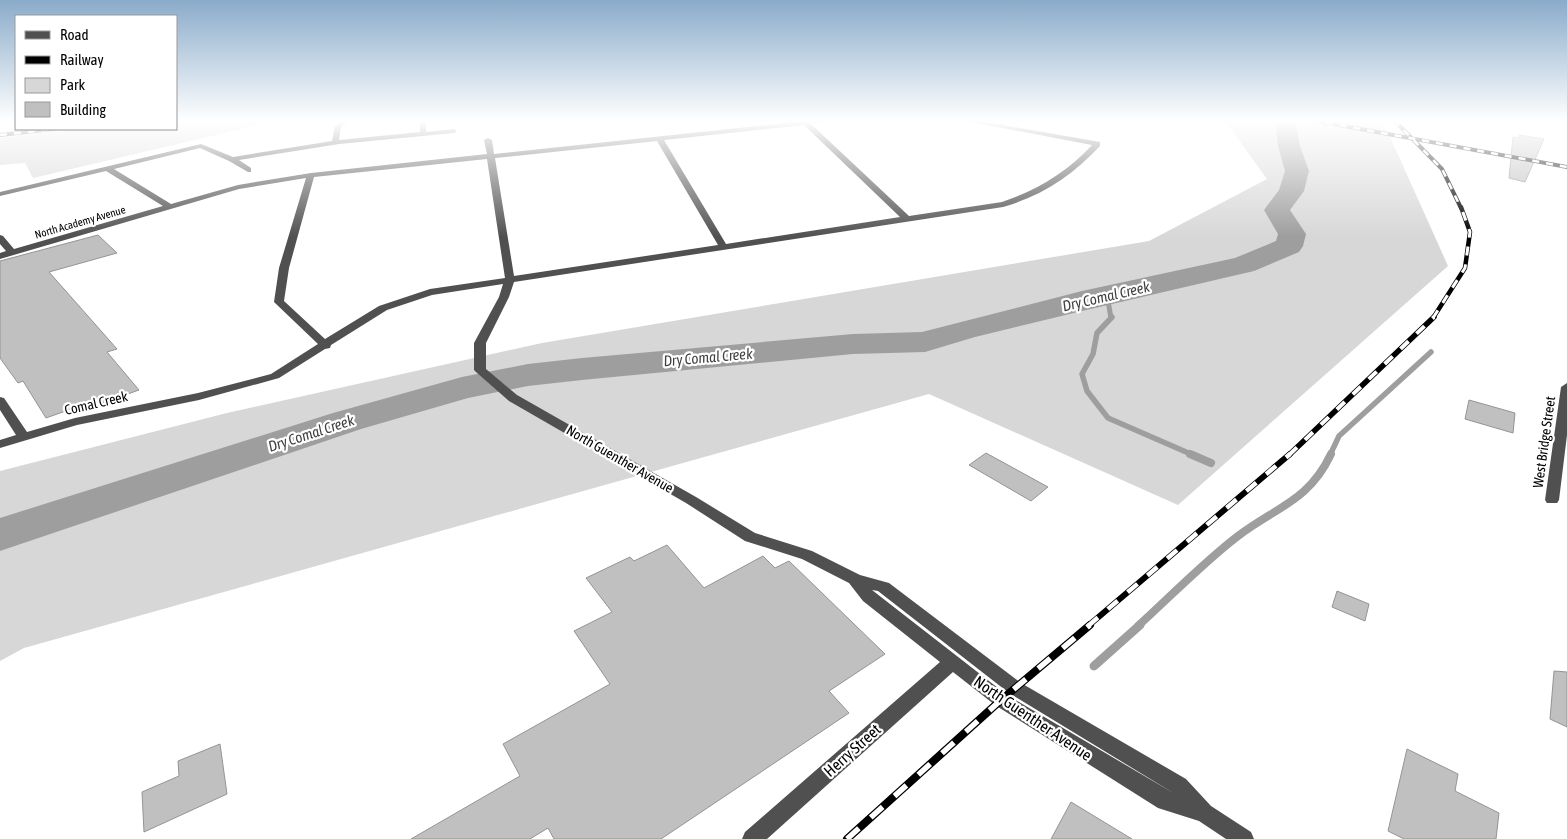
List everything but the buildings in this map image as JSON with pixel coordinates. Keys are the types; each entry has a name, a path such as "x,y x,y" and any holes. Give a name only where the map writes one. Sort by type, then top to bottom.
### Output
{"street":[{"path":"0,194 145,159"},
{"path":"232,159 248,170"},
{"name":"North Academy Avenue","path":"0,256 7,250 155,212 238,187 311,174 459,159"},
{"path":"491,159 510,279"},
{"path":"671,159 724,248"},
{"path":"844,159 908,220"},
{"name":"Comal Creek","path":"0,444 75,422 199,396 275,376 326,346 383,308 430,292 979,209 1030,196 1051,186 1082,159"},
{"path":"107,168 167,207"},
{"path":"311,174 284,268 279,302 326,346"},
{"path":"0,238 7,250"},
{"name":"North Guenther Avenue","path":"510,279 504,297 480,343 480,370 513,398 624,461 750,537 807,555 855,579 883,587 1015,688 1178,785 1204,813 1244,839"},
{"name":"West Bridge Street","path":"1552,500 1567,387"},
{"path":"0,401 24,437"},
{"name":"North Guenther Avenue","path":"855,579 869,598 1001,700 1166,801 1204,813"},
{"name":"Herry Street","path":"752,839 952,662"}],"green space":[{"path":"0,159 113,159 33,178 25,163 0,165"},
{"path":"1253,159 1400,159 1448,266 1178,505 929,394 24,648 0,661 0,471 227,413 542,343 1149,241 1267,179"}],"waterway":[{"name":"Dry Comal Creek","path":"0,535 347,421 462,388 528,375 582,369 853,344 925,342 963,330 1082,301 1244,265 1289,246 1292,234 1277,210 1291,191 1297,171 1293,159"},
{"path":"1107,295 1111,318"},
{"path":"1112,317 1097,333 1093,354 1082,374 1087,391 1108,418 1193,455"},
{"path":"1330,455 1339,436 1431,352"},
{"path":"1190,454 1211,463"},
{"path":"1138,626 1200,568 1238,536 1302,493 1313,483 1331,454"},
{"path":"1094,666 1140,625"}],"railway":[{"path":"1432,159 1442,169 1461,208"},
{"path":"1524,159 1567,167"},
{"path":"1433,318 1465,268 1470,232 1461,207"},
{"path":"1289,455 1433,318"},
{"path":"1088,626 1290,454"},
{"path":"847,839 1001,700 1090,625"}]}
